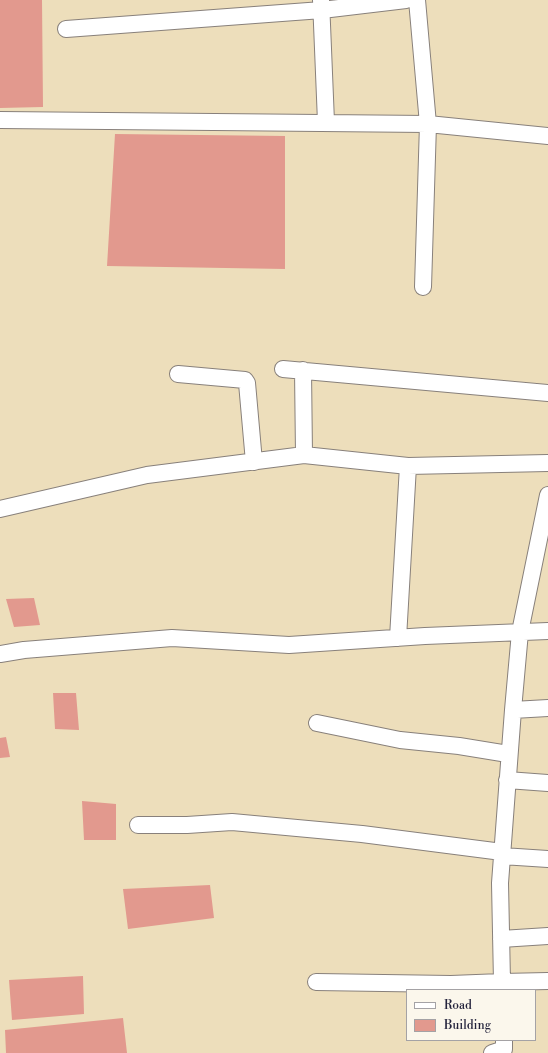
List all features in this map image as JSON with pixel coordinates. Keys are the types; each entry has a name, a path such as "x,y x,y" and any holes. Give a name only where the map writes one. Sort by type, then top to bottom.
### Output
{"street":[{"path":"66,28 321,5 406,0"},
{"path":"417,0 428,124 423,287"},
{"path":"321,5 326,122"},
{"path":"0,120 428,124 548,136"},
{"path":"283,369 548,393"},
{"path":"303,370 304,455"},
{"path":"178,374 246,380 254,462"},
{"path":"0,509 147,475 304,455 408,466 548,463"},
{"path":"398,638 408,466"},
{"path":"502,986 502,854 508,754 520,632 542,555 548,495"},
{"path":"0,654 24,650 172,638 289,645 548,631"},
{"path":"513,710 548,708"},
{"path":"317,723 400,740 459,746 508,754"},
{"path":"507,780 548,783"},
{"path":"138,826 232,822 362,834 548,859"},
{"path":"501,939 548,936"},
{"path":"316,982 502,986 548,981"}],"building":[{"path":"0,0 42,0 43,107 0,108"},
{"path":"115,134 285,136 285,269 107,266"},
{"path":"34,598 40,625 14,627 6,599"},
{"path":"53,693 76,693 79,730 55,729"},
{"path":"6,737 10,757 0,758 0,738"},
{"path":"82,801 116,804 116,840 84,840"},
{"path":"210,885 214,918 128,929 123,889"},
{"path":"83,976 84,1014 12,1020 9,980"},
{"path":"123,1018 127,1053 6,1053 5,1030"}]}
